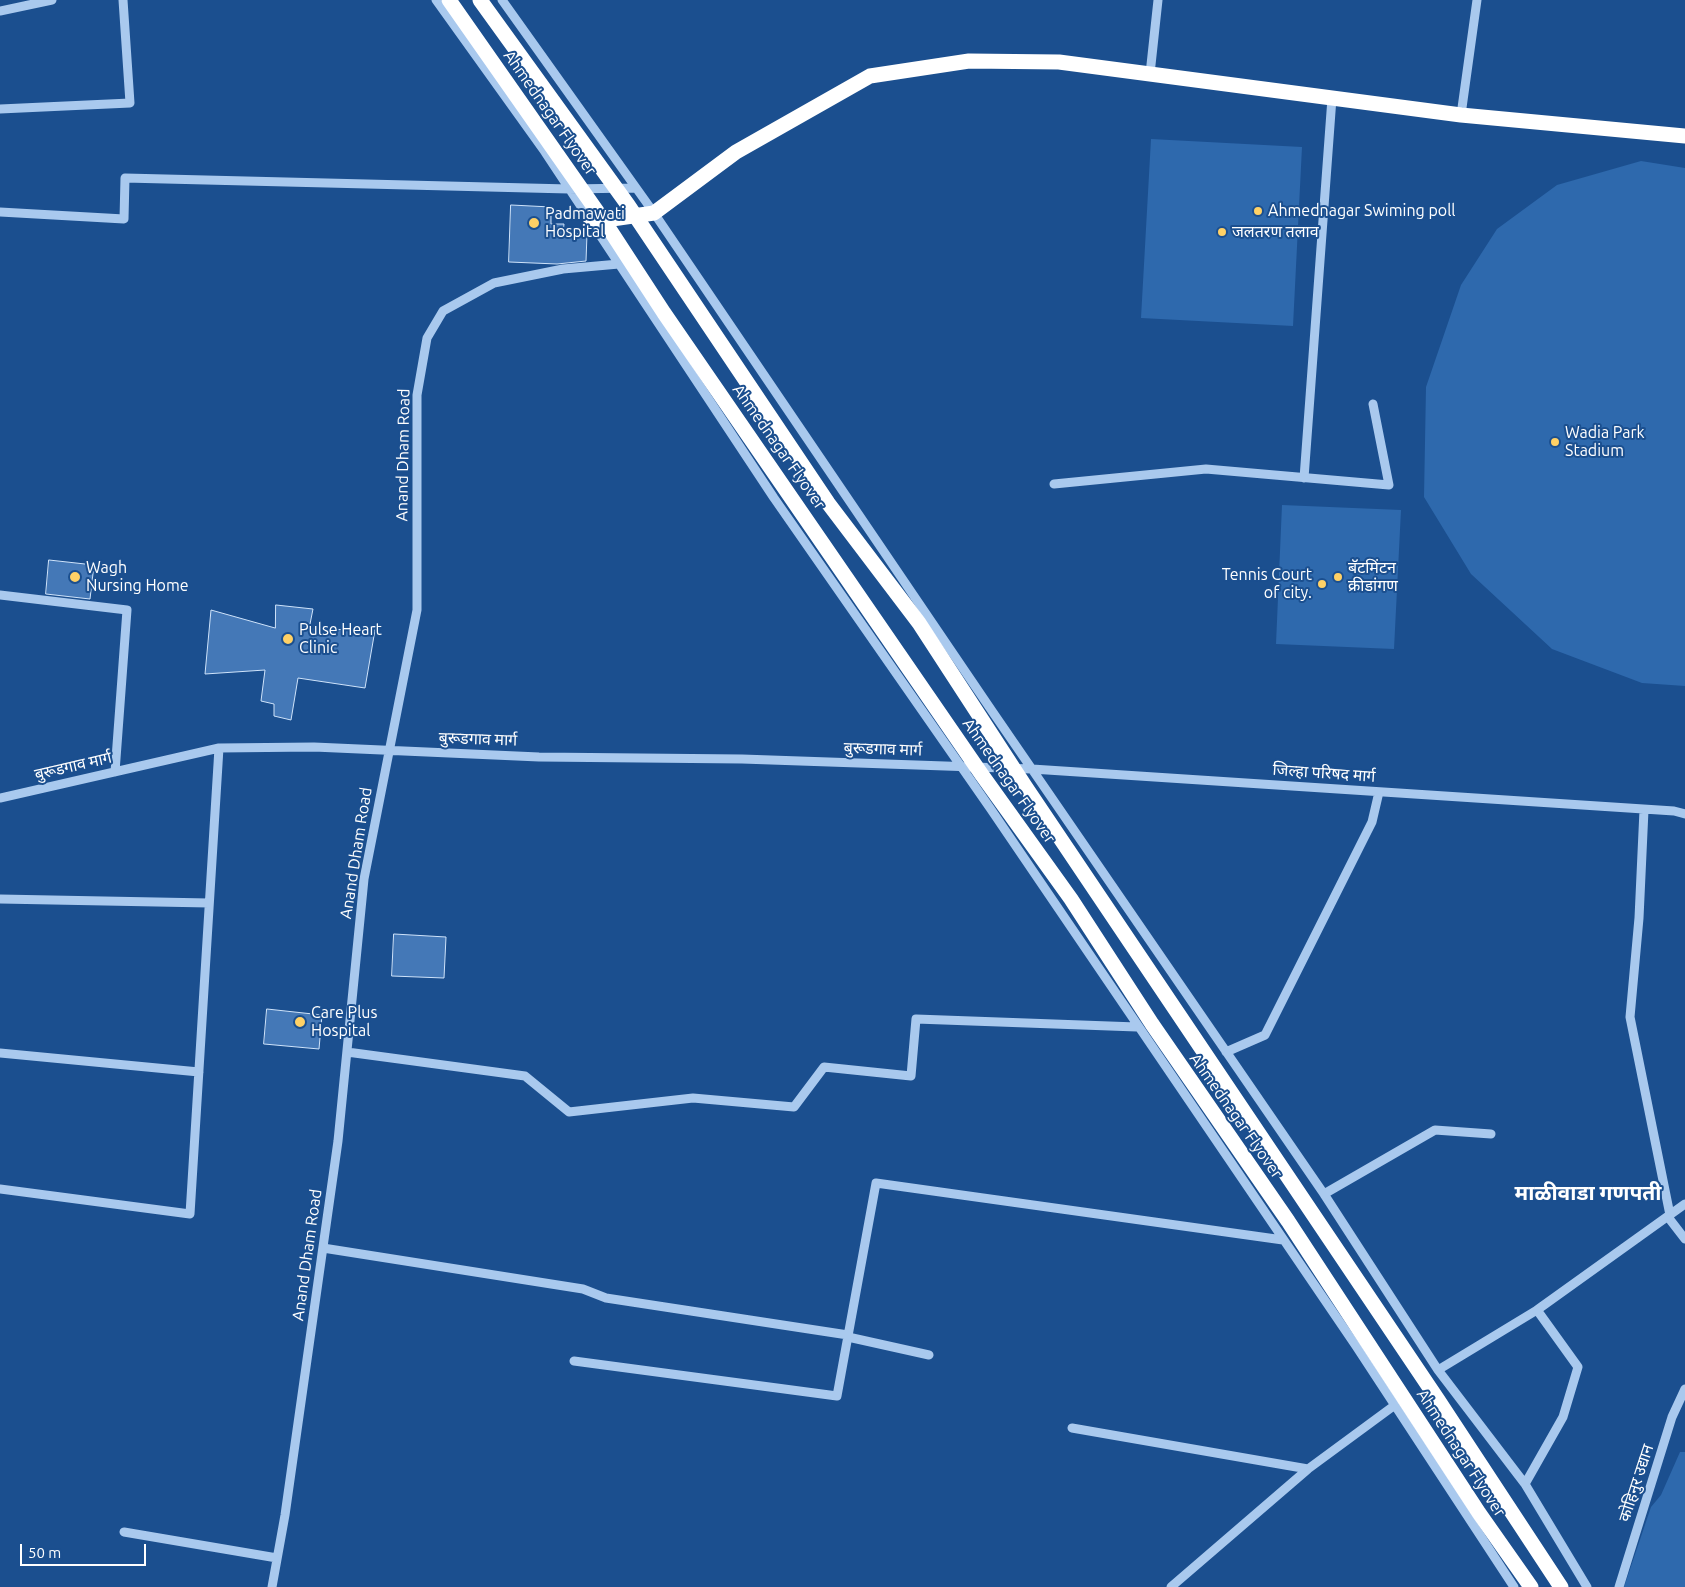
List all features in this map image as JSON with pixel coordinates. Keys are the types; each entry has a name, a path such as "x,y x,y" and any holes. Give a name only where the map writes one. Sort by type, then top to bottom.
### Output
{"highway":[{"name":"Ahmednagar Flyover","path":"450,0 608,227 664,313 982,774 1071,899 1152,1024 1288,1221 1479,1512 1531,1587"},
{"name":"Ahmednagar Flyover","path":"480,0 628,205 828,503 918,624 1561,1587"},
{"path":"591,222 654,213 736,152 870,76 969,61 1059,62 1461,115 1685,136"}],"street":[{"path":"0,11 52,0"},
{"path":"0,109 130,102 123,0"},
{"path":"436,0 569,188 774,498 961,767 1284,1240 1514,1587"},
{"path":"502,0 654,213 1324,1194 1438,1370 1524,1484 1584,1586"},
{"path":"1150,74 1158,0"},
{"path":"1461,115 1476,0"},
{"path":"1304,478 1332,98"},
{"path":"0,212 124,219 125,178 635,188"},
{"name":"Anand Dham Road","path":"272,1587 286,1505 338,1141 364,879 417,610 417,395 427,338 444,311 494,283 563,269 619,264"},
{"path":"1054,484 1206,469 1389,485 1373,404"},
{"path":"0,594 127,610 115,772"},
{"name":"बुरूडगाव मार्ग","path":"0,798 218,748 314,747 540,757 742,759 961,767"},
{"path":"0,1189 190,1214 218,748"},
{"name":"जिल्हा परिषद मार्ग","path":"961,767 1032,769 1685,814"},
{"path":"1226,1052 1264,1035 1372,822 1379,792"},
{"path":"1644,810 1639,918 1630,1017 1669,1216 1685,1239"},
{"path":"0,898 209,903"},
{"path":"347,1052 525,1076 569,1112 693,1098 794,1107 824,1067 910,1076 916,1019 1137,1027"},
{"path":"0,1052 199,1072"},
{"path":"1324,1194 1435,1130 1491,1134"},
{"path":"574,1361 837,1396 876,1183 1284,1240"},
{"path":"1438,1370 1537,1310 1685,1204"},
{"path":"323,1248 583,1289 606,1298 848,1335 848,1337 929,1355"},
{"path":"1524,1484 1563,1417 1578,1367 1537,1310"},
{"name":"कोहिनुर उद्यान","path":"1619,1587 1672,1417 1685,1390"},
{"path":"1171,1587 1308,1469 1394,1405"},
{"path":"1072,1428 1308,1469"},
{"path":"124,1532 277,1558"}],"shaded area":[{"name":"जलतरण तलाव","path":"1151,139 1302,147 1293,326 1141,318"},
{"name":"Wadia Park Stadium","path":"1641,161 1685,168 1685,686 1642,683 1552,649 1471,574 1424,497 1426,387 1461,285 1497,229 1557,185"},
{"name":"बॅटमिंटन क्रीडांगण","path":"1282,505 1401,510 1394,649 1276,644"},
{"path":"1680,1452 1685,1452 1685,1587 1624,1587 1651,1507 1661,1495"}],"building":[{"path":"511,205 551,207 551,224 564,224 563,233 587,234 586,261 557,264 509,262"},
{"path":"49,560 94,565 90,599 46,594"},
{"path":"276,605 313,609 309,629 375,630 365,688 298,678 291,720 274,716 274,704 261,701 265,670 205,674 211,610 275,628"},
{"path":"394,934 446,937 444,978 392,976"},
{"path":"267,1009 322,1015 319,1049 264,1044"}],"place":[{"name":"Ahmednagar Swiming poll","path":"1258,211"},
{"name":"Padmawati Hospital","path":"534,223"},
{"name":"जलतरण तलाव","path":"1222,232"},
{"name":"Wadia Park Stadium","path":"1555,442"},
{"name":"Wagh Nursing Home","path":"75,577"},
{"name":"बॅटमिंटन क्रीडांगण","path":"1338,577"},
{"name":"Tennis Court of city.","path":"1322,584"},
{"name":"Pulse Heart Clinic","path":"288,639"},
{"name":"Care Plus Hospital","path":"300,1022"}],"district":[{"name":"माळीवाडा गणपती","path":"1588,1193"}]}
